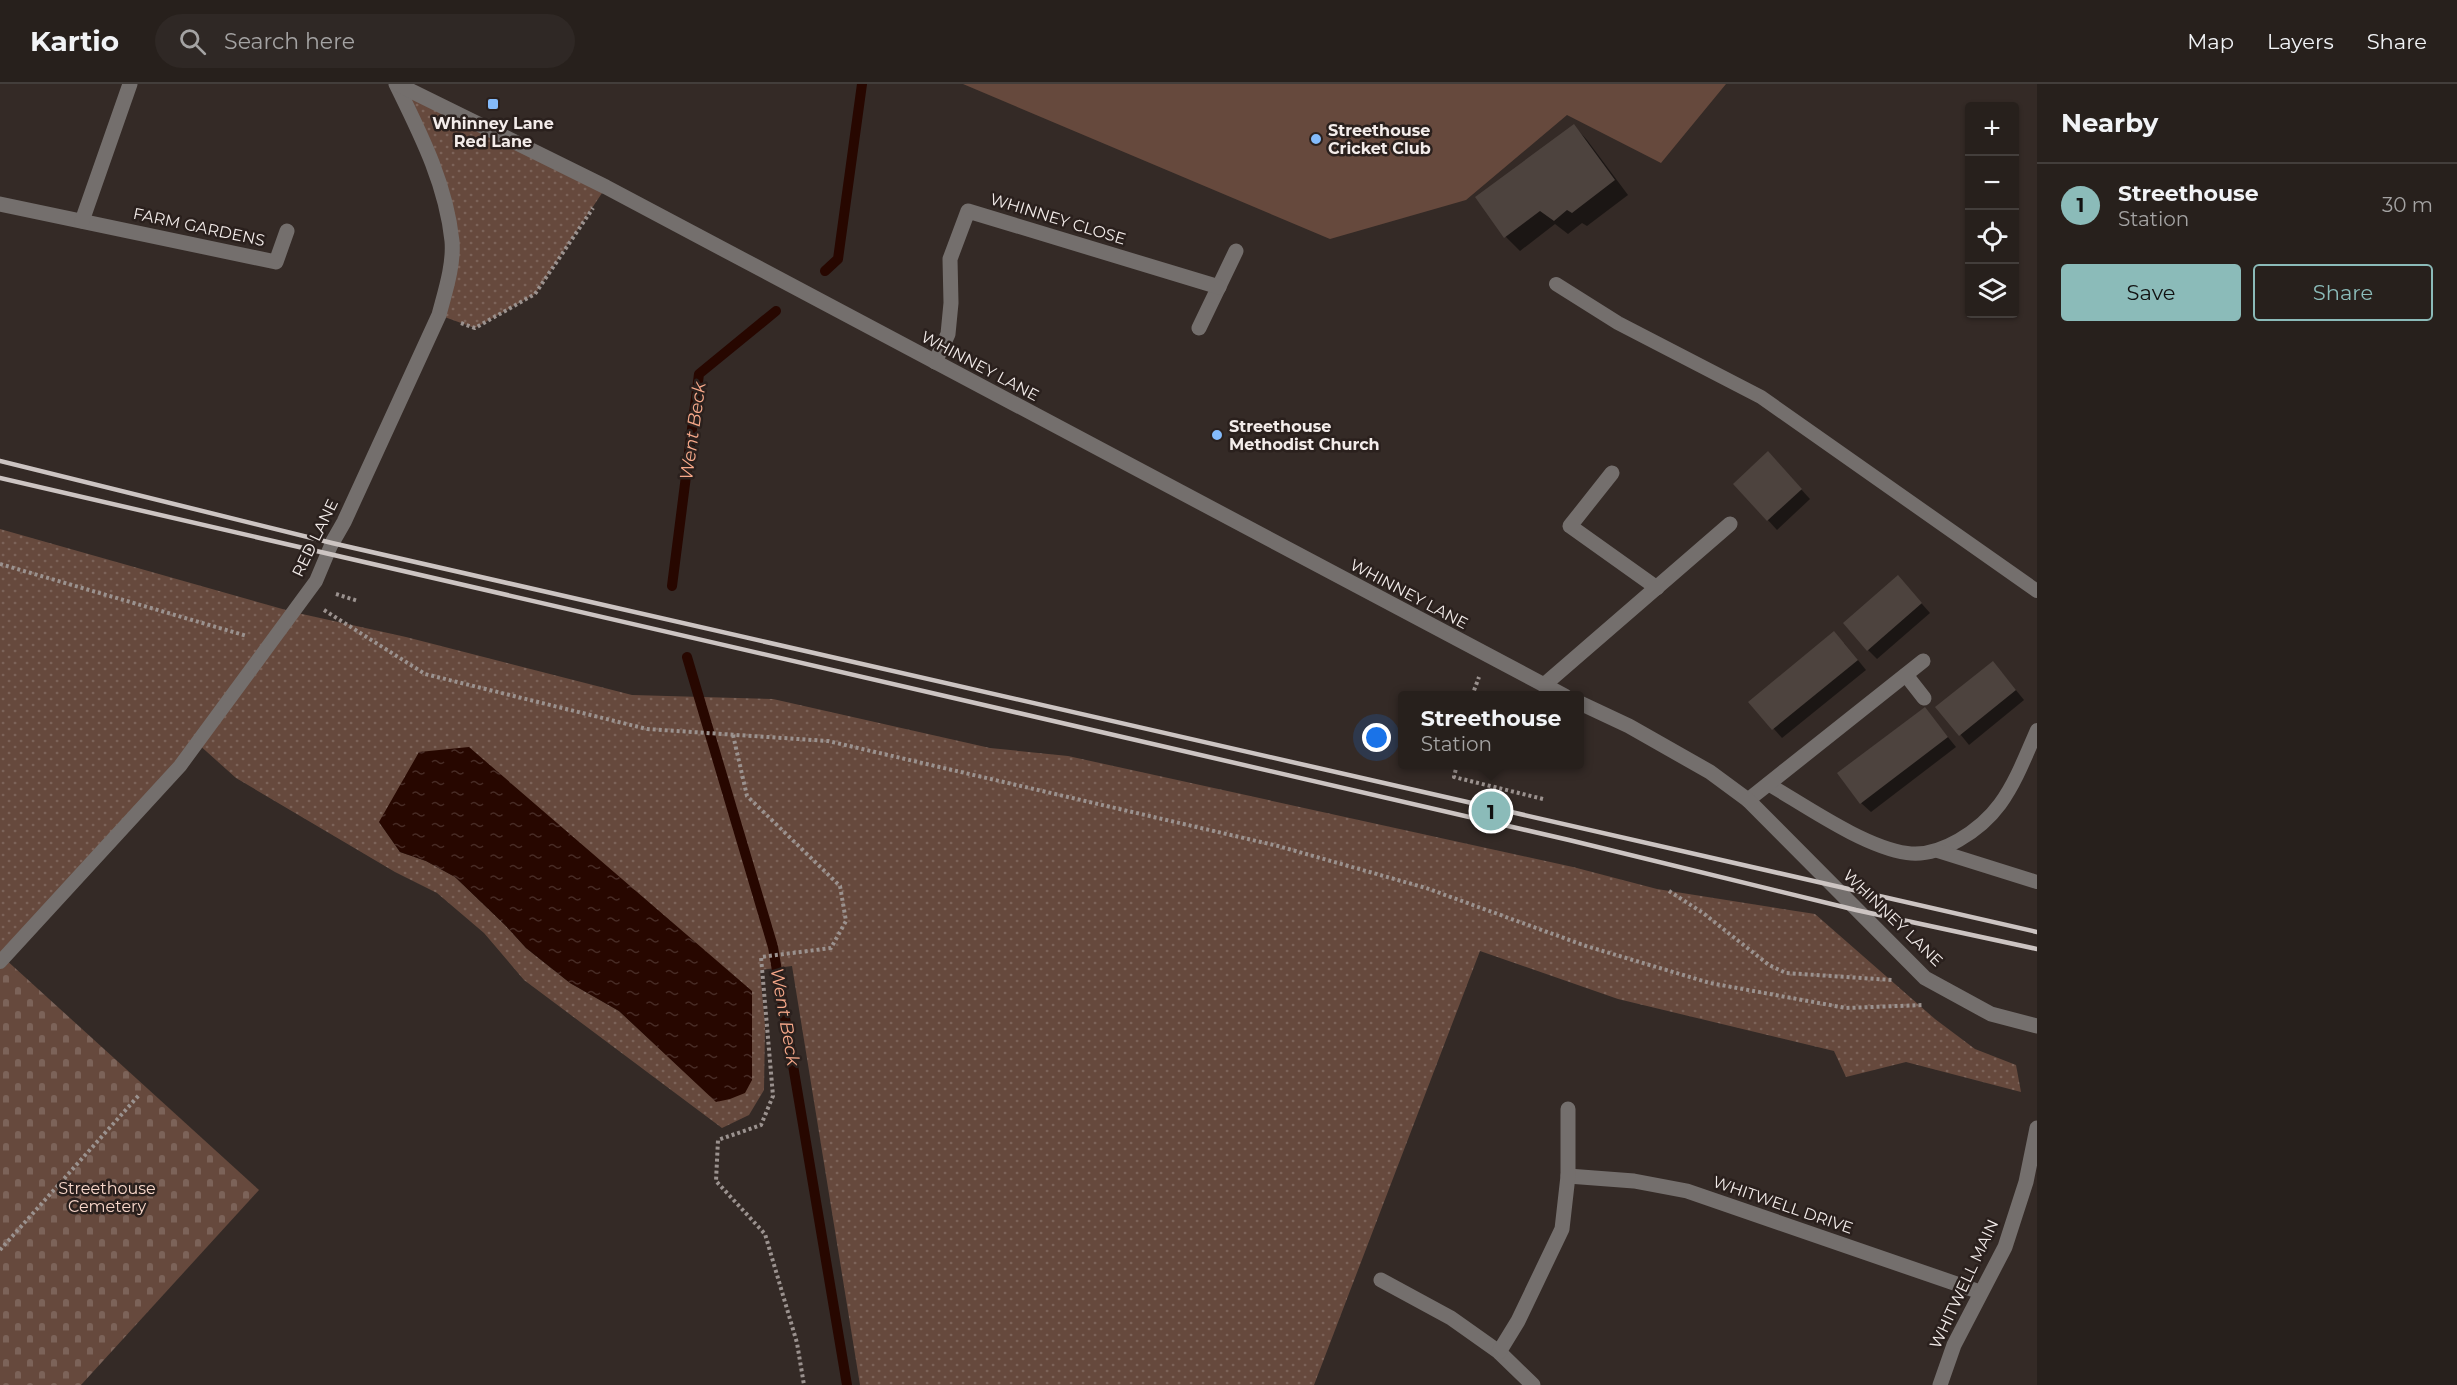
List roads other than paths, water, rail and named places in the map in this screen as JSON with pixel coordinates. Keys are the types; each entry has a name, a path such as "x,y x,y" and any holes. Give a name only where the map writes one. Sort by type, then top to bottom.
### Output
{"street":[{"path":"82,221 130,84"},
{"name":"WHINNEY LANE","path":"396,84 606,187 1555,691"},
{"name":"RED LANE","path":"332,543 344,522 439,315 448,280 452,243 433,160 396,84"},
{"name":"FARM GARDENS","path":"0,204 276,262 287,231"},
{"name":"WHINNEY CLOSE","path":"935,362 948,334 951,303 950,259 968,211 1219,287"},
{"path":"1199,328 1236,251"},
{"path":"1612,473 1570,526 1657,588"},
{"path":"1544,685 1730,524"},
{"path":"1748,800 1923,661"},
{"path":"1906,675 1924,698"},
{"name":"WHINNEY LANE","path":"1584,705 1629,726 1710,772 1748,800 1925,978 1991,1014 2037,1026"},
{"path":"1499,1352 1528,1303 1562,1228 1569,1176 1568,1109"},
{"name":"WHITWELL MAIN","path":"1940,1385 1954,1346 2005,1247 2026,1182 2037,1128"},
{"name":"WHITWELL DRIVE","path":"1569,1176 1634,1181 1687,1191 1980,1292"},
{"path":"1381,1280 1451,1318 1499,1352 1533,1385"}],"lane":[{"path":"1556,284 1618,323 1761,397 2037,591"},
{"name":"RED LANE","path":"0,962 180,766 316,581 332,543"},
{"path":"1768,784 1845,829 1880,845 1908,854 1938,851 1967,836 1999,805 2018,773 2037,730"},
{"path":"1938,851 2037,882"}],"water":[{"path":"469,747 752,991 752,1080 745,1093 716,1102 619,1011 570,983 526,948 455,877 426,861 400,852 379,822 419,752"}],"waterway":[{"name":"Went Beck","path":"825,271 838,259 862,84"},
{"name":"Went Beck","path":"672,586 699,374 776,311"},
{"name":"Went Beck","path":"687,657 773,947 847,1385"}],"railway":[{"path":"0,461 332,543 2037,932"},
{"path":"0,478 1569,840 1856,910 2037,949"}],"place":[{"name":"Whinney Lane Red Lane","path":"493,104"},
{"name":"Streethouse Cricket Club","path":"1316,139"},
{"name":"Streethouse Methodist Church","path":"1217,435"},
{"name":"Streethouse","path":"1491,811"}],"park label":[{"name":"Streethouse Cemetery","path":"107,1197"}]}
